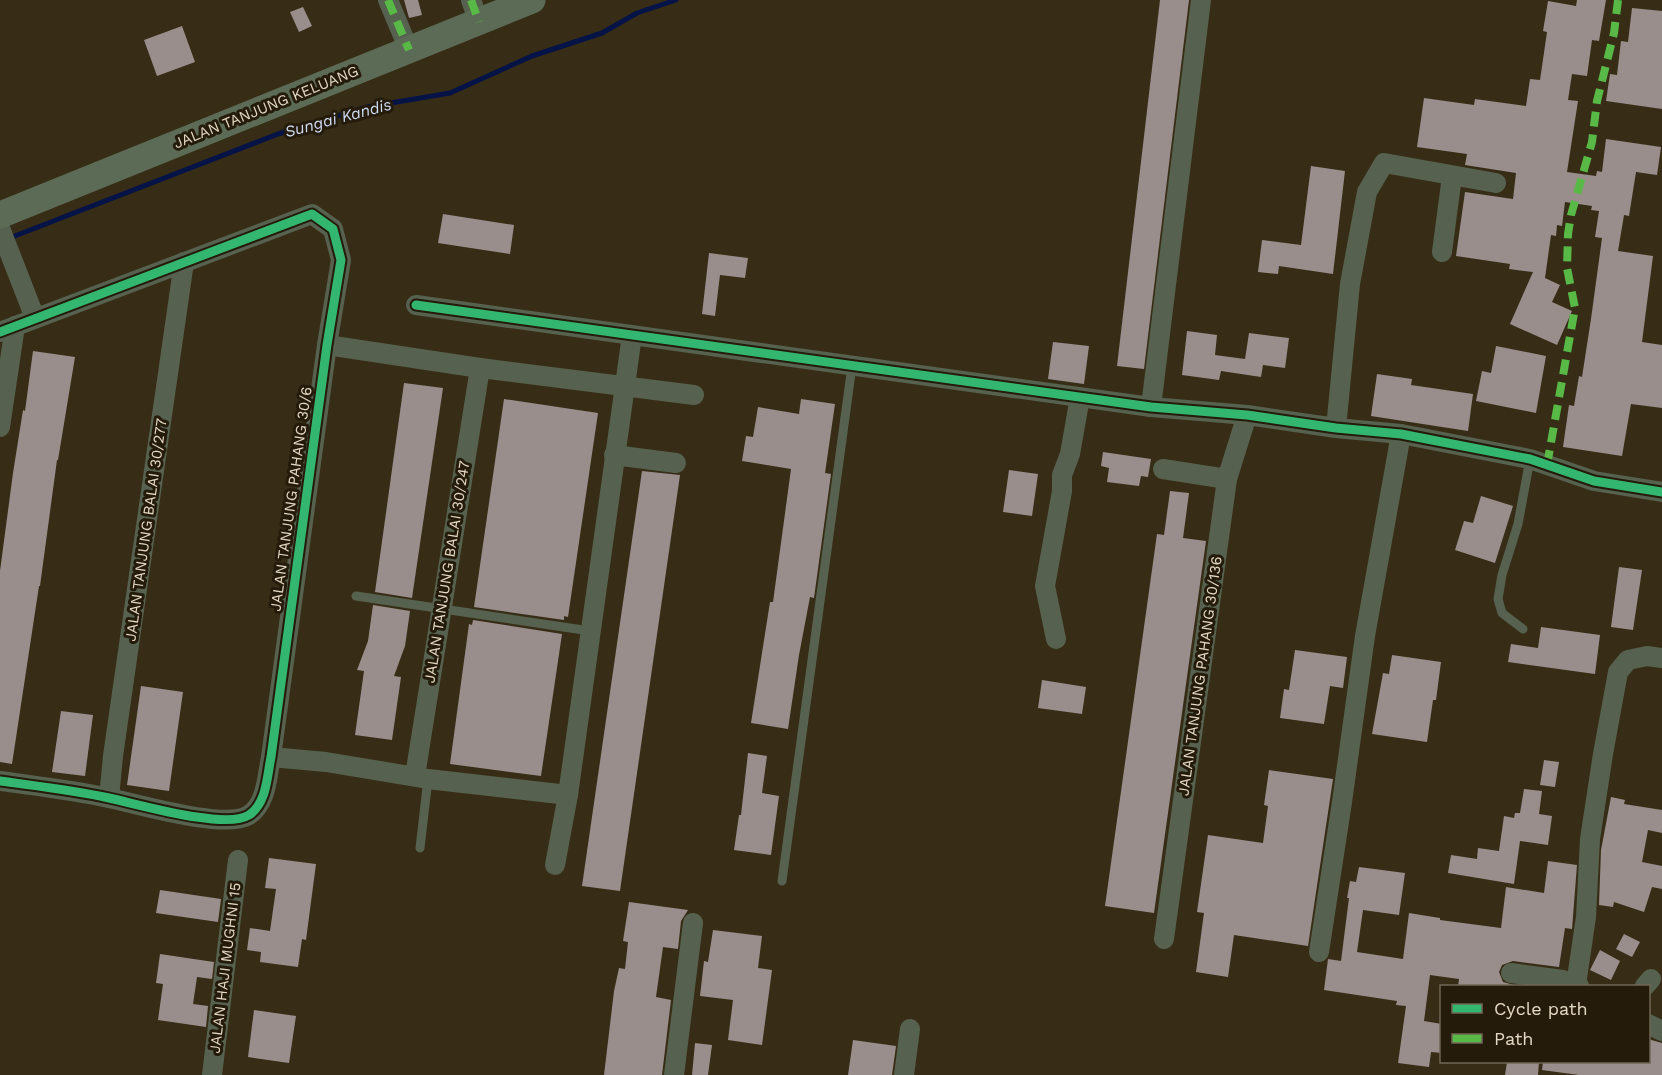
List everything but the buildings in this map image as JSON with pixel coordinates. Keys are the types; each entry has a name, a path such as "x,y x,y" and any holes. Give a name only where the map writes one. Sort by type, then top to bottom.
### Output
{"main road":[{"name":"JALAN TANJUNG KELUANG","path":"2,231 404,36 475,10 532,0"}],"street":[{"path":"388,0 404,36"},
{"path":"1151,407 1201,0"},
{"path":"1336,428 1350,284 1367,192 1384,163 1496,183"},
{"path":"1442,252 1452,176"},
{"name":"JALAN TANJUNG PAHANG 30/6","path":"109,798 213,819 238,819 249,815 263,799 271,757 327,345 341,260 333,229 312,214 184,262"},
{"path":"2,231 35,318"},
{"path":"0,427 7,329 184,262"},
{"name":"JALAN TANJUNG BALAI 30/277","path":"109,798 113,756 184,262"},
{"path":"416,306 1151,407 1247,415 1336,428 1401,434 1530,459 1594,481 1662,492"},
{"path":"555,865 568,795 632,335"},
{"path":"327,345 480,368 694,395"},
{"name":"JALAN TANJUNG BALAI 30/247","path":"422,778 441,609 480,368"},
{"path":"1056,639 1045,586 1062,491 1062,475 1070,454 1080,397"},
{"name":"JALAN TANJUNG PAHANG 30/136","path":"1164,939 1227,479 1247,415"},
{"path":"1319,952 1365,636 1401,434"},
{"path":"614,455 676,463"},
{"path":"1163,469 1227,479"},
{"path":"1578,985 1586,917 1590,839 1618,672 1628,660 1647,656 1662,658"},
{"path":"271,757 326,762 422,778 568,795"},
{"path":"0,781 109,798"},
{"name":"JALAN HAJI MUGHNI 15","path":"212,1075 238,860"},
{"path":"674,1075 693,923"},
{"path":"1511,973 1563,980 1576,985"},
{"path":"904,1075 910,1029"}],"lane":[{"path":"782,881 852,366"},
{"path":"1523,629 1502,613 1498,599 1502,575 1518,524 1530,459"},
{"path":"356,596 590,631"},
{"path":"420,848 422,778"}],"waterway":[{"name":"Sungai Kandis","path":"7,239 278,134 367,107 450,93 532,56 602,33 637,13 676,0"}],"marked path":[{"path":"388,0 409,50"},
{"path":"471,0 479,22"},
{"path":"1547,465 1575,308 1567,268 1568,234 1571,215 1592,142 1597,101 1614,33 1618,0"}],"cycle path":[{"path":"0,332 312,214 333,229 341,260 327,345 271,757 265,789 259,804 249,815 237,819 221,820 82,793 0,781"},
{"path":"416,305 1151,407 1247,415 1336,428 1401,434 1530,459 1594,481 1662,492"}]}
